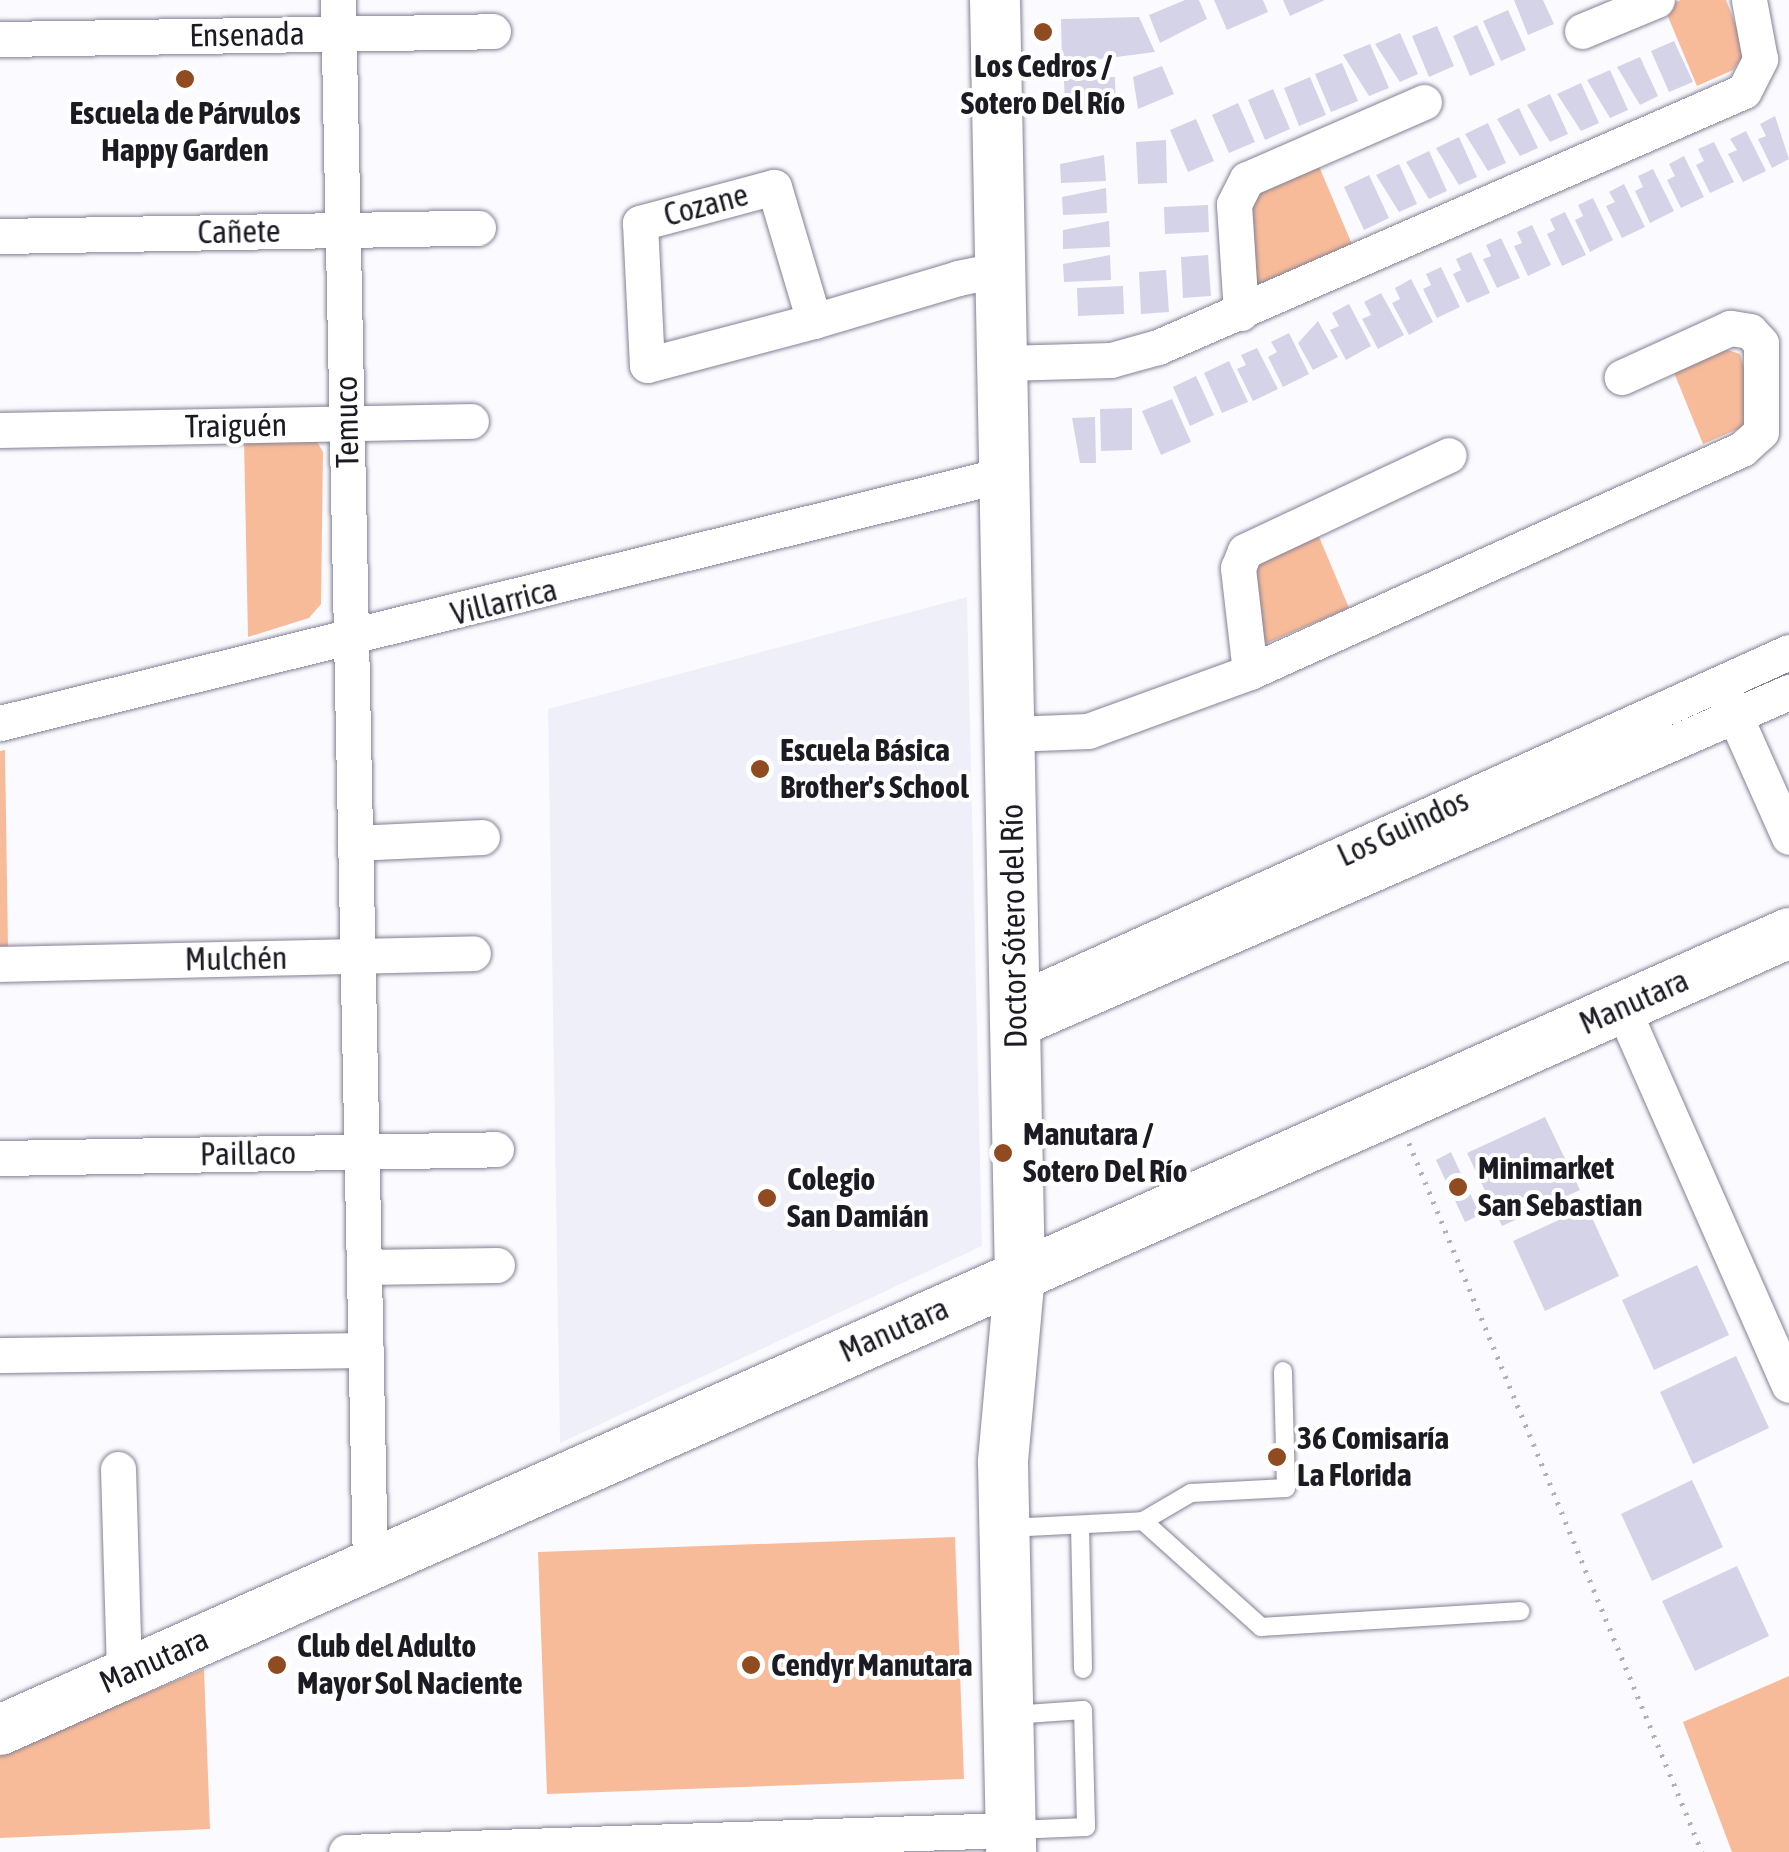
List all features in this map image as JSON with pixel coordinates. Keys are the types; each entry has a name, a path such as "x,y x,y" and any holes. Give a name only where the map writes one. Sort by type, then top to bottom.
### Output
{"main road":[{"name":"Doctor Sótero del Río","path":"995,0 1020,1274 1002,1529 1010,1841"},
{"name":"Manutara","path":"0,1730 1789,933"}],"street":[{"path":"1582,31 1658,0"},
{"path":"1004,363 1134,355 1241,313 1744,90 1760,58 1750,0"},
{"name":"Ensenada","path":"0,39 338,17 493,31"},
{"name":"Temuco","path":"338,17 370,1562"},
{"path":"1241,313 1234,204 1246,180 1424,102"},
{"name":"Cozane","path":"774,187 814,321 647,364 640,223 774,187"},
{"name":"Cañete","path":"0,236 478,228"},
{"path":"814,321 1002,269"},
{"path":"1010,734 1088,731 1250,672 1742,450 1761,432 1761,343 1750,331 1730,328 1622,377"},
{"name":"Traiguén","path":"0,430 472,421"},
{"path":"1250,672 1238,568 1245,551 1449,455"},
{"name":"Villarrica","path":"0,723 351,641 1006,474"},
{"name":"Los Guindos","path":"1016,1016 1789,652"},
{"path":"1720,683 1789,837"},
{"name":"Los Guindos","path":"1016,1016 1789,692"},
{"path":"355,844 482,837"},
{"name":"Mulchén","path":"0,964 472,953"},
{"path":"1622,1007 1789,1385"},
{"name":"Paillaco","path":"0,1158 496,1149"},
{"path":"364,1266 497,1264"},
{"path":"0,1356 366,1350"},
{"path":"118,1469 124,1674"},
{"path":"346,1852 1010,1841"}],"lane":[{"path":"1002,1529 1143,1521 1191,1494 1286,1488 1283,1371"},
{"path":"1143,1521 1262,1627 1521,1611"},
{"path":"1080,1524 1083,1669"},
{"path":"1007,1715 1083,1710 1086,1827 1010,1841"}],"path":[{"path":"1394,1108 1702,1852"}],"shaded area":[{"path":"1681,0 1726,0 1746,52 1733,70 1697,86 1664,7"},
{"path":"1318,164 1354,249 1260,289 1249,281 1251,193"},
{"path":"1725,349 1740,354 1754,404 1745,426 1703,444 1673,370"},
{"path":"315,438 323,452 321,604 309,618 248,637 244,440"},
{"path":"1317,532 1349,608 1267,643 1257,634 1257,569 1264,555"},
{"path":"967,597 982,1246 560,1443 548,709"},
{"path":"5,750 8,946 0,946 0,751"},
{"name":"Cendyr Manutara","path":"955,1537 964,1779 547,1794 538,1552"},
{"path":"204,1669 210,1829 0,1838 0,1754"},
{"path":"1789,1676 1789,1852 1732,1852 1683,1722"}],"building":[{"path":"1185,0 1199,0 1207,19 1160,43 1149,15"},
{"path":"1214,0 1263,0 1268,12 1227,30"},
{"path":"1283,0 1325,0 1290,16"},
{"path":"1514,0 1543,0 1554,24 1528,35"},
{"path":"1508,10 1526,50 1501,61 1483,21"},
{"path":"1139,17 1155,52 1062,64 1061,19"},
{"path":"1477,25 1495,65 1470,76 1453,36"},
{"path":"1437,26 1454,66 1429,77 1412,36"},
{"path":"1400,33 1418,74 1400,82 1375,44"},
{"path":"1674,41 1693,82 1669,92 1651,51"},
{"path":"1370,44 1389,88 1369,96 1343,55"},
{"path":"1640,57 1658,96 1640,105 1617,67"},
{"path":"1342,63 1358,101 1331,112 1315,74"},
{"path":"1162,66 1174,94 1138,109 1133,77"},
{"path":"1610,70 1628,110 1610,118 1587,80"},
{"path":"1115,77 1116,110 1065,112 1064,79"},
{"path":"1310,77 1326,115 1299,126 1284,88"},
{"path":"1581,83 1599,123 1581,131 1557,94"},
{"path":"1273,89 1290,129 1265,140 1248,100"},
{"path":"1550,94 1568,134 1550,142 1527,105"},
{"path":"1238,103 1255,142 1229,153 1212,115"},
{"path":"1519,108 1538,148 1520,156 1497,119"},
{"path":"1775,116 1789,159 1772,168 1758,139 1766,136 1760,124"},
{"path":"1196,119 1214,161 1188,172 1170,130"},
{"path":"1488,123 1506,163 1488,171 1465,134"},
{"path":"1746,131 1766,171 1743,182 1728,154 1737,150 1730,139"},
{"path":"1459,137 1477,177 1459,185 1436,148"},
{"path":"1166,140 1167,183 1138,184 1136,142"},
{"path":"1714,142 1734,182 1710,193 1696,165 1704,161 1698,149"},
{"path":"1429,151 1447,191 1429,199 1406,162"},
{"path":"1104,155 1106,181 1061,183 1060,164"},
{"path":"1684,156 1704,197 1681,208 1667,180 1675,176 1669,164"},
{"path":"1399,164 1417,204 1399,212 1376,175"},
{"path":"1653,169 1674,211 1650,223 1635,191 1643,187 1638,176"},
{"path":"1369,175 1389,218 1364,230 1344,187"},
{"path":"1624,184 1645,227 1622,238 1606,206 1615,202 1609,192"},
{"path":"1106,188 1107,213 1063,215 1062,197"},
{"path":"1593,198 1613,240 1590,252 1575,220 1583,216 1578,205"},
{"path":"1208,205 1209,232 1165,234 1164,207"},
{"path":"1565,212 1586,255 1562,266 1547,234 1555,230 1550,219"},
{"path":"1109,221 1110,247 1063,249 1063,230"},
{"path":"1532,225 1551,265 1528,276 1514,246 1522,243 1517,232"},
{"path":"1501,238 1520,278 1497,288 1483,259 1491,256 1486,245"},
{"path":"1471,252 1490,293 1467,303 1453,274 1461,270 1456,259"},
{"path":"1110,255 1111,280 1064,282 1063,264"},
{"path":"1208,255 1211,296 1183,298 1181,257"},
{"path":"1441,267 1460,307 1437,318 1423,289 1431,285 1426,274"},
{"path":"1166,270 1169,312 1141,314 1139,272"},
{"path":"1411,279 1433,322 1409,335 1392,303 1400,299 1395,288"},
{"path":"1123,286 1124,314 1078,316 1077,288"},
{"path":"1381,293 1404,335 1378,349 1362,319 1371,315 1364,302"},
{"path":"1349,304 1371,346 1346,360 1330,330 1339,326 1332,313"},
{"path":"1318,321 1338,357 1313,370 1298,343"},
{"path":"1289,333 1309,374 1283,387 1268,357 1277,352 1271,342"},
{"path":"1257,348 1278,389 1253,401 1237,369 1246,365 1241,355"},
{"path":"1229,361 1248,402 1222,413 1204,373"},
{"path":"1196,376 1214,415 1190,426 1173,387"},
{"path":"1172,399 1191,442 1161,455 1142,411"},
{"path":"1132,408 1132,450 1101,451 1100,409"},
{"path":"1095,417 1096,463 1080,463 1072,418"},
{"path":"1545,1117 1580,1190 1502,1226 1467,1153"},
{"name":"Minimarket San Sebastian","path":"1451,1152 1480,1215 1465,1222 1436,1160"},
{"path":"1587,1207 1619,1276 1545,1311 1513,1241"},
{"path":"1697,1265 1729,1335 1654,1370 1622,1300"},
{"path":"1736,1356 1769,1428 1693,1464 1660,1392"},
{"path":"1692,1480 1723,1547 1652,1581 1621,1514"},
{"path":"1737,1566 1769,1636 1695,1671 1662,1601"}],"place":[{"name":"Los Cedros / Sotero Del Río","path":"1043,32"},
{"name":"Escuela de Párvulos Happy Garden","path":"185,79"},
{"name":"Escuela Básica Brother's School","path":"760,769"},
{"name":"Manutara / Sotero Del Río","path":"1003,1153"},
{"name":"Minimarket San Sebastian","path":"1458,1187"},
{"name":"Colegio San Damián","path":"767,1198"},
{"name":"36 Comisaría La Florida","path":"1277,1457"},
{"name":"Club del Adulto Mayor Sol Naciente","path":"277,1665"},
{"name":"Cendyr Manutara","path":"751,1665"}]}
